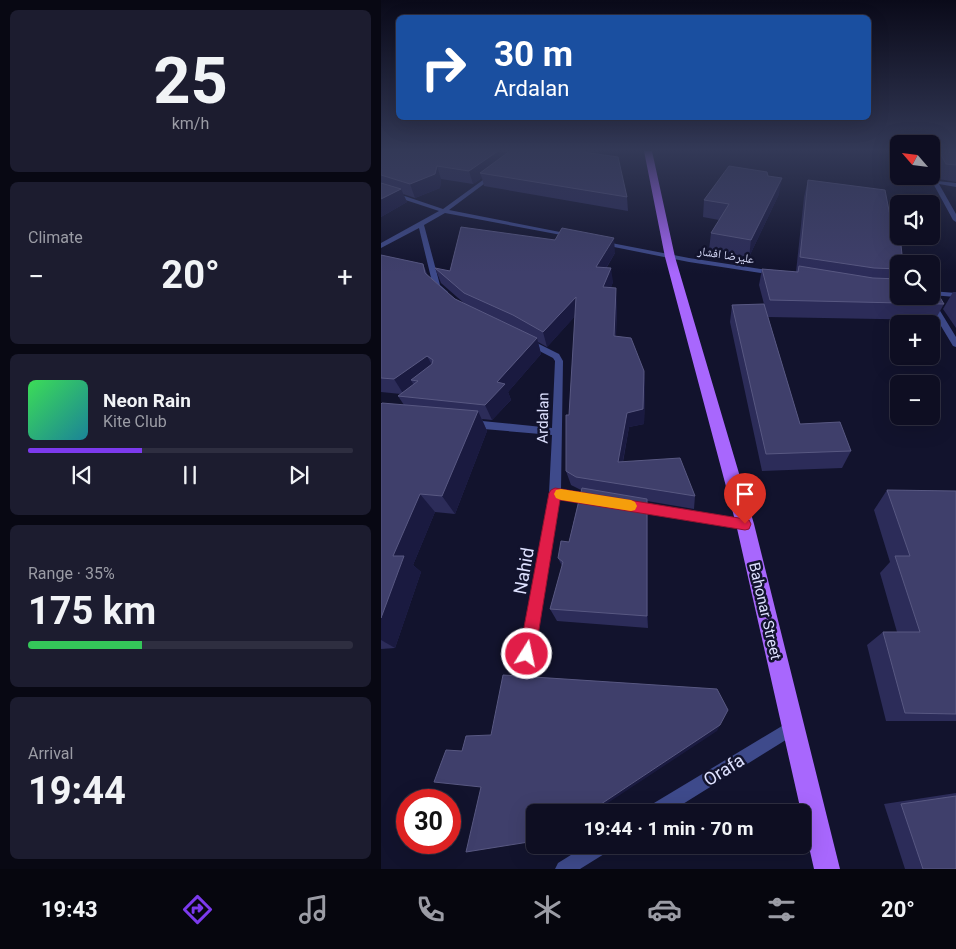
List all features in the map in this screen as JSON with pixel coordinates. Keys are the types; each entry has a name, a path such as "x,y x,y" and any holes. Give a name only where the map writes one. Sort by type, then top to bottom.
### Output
{"main road":[{"name":"Bahonar Street","path":"656,192 670,257 745,524 827,869"}],"street":[{"path":"386,192 445,211 581,239"},
{"path":"381,246 445,211 471,192"},
{"path":"940,192 956,220"},
{"path":"421,224 437,286 450,298"},
{"name":"علیرضا افشار","path":"591,241 670,257 778,274"},
{"path":"940,294 956,295"},
{"path":"932,305 956,344"},
{"name":"Ardalan","path":"514,334 558,358 558,432 555,493"},
{"path":"463,423 558,432"},
{"path":"555,493 603,501"},
{"name":"Nahid","path":"527,654 555,493"},
{"path":"621,504 745,524"},
{"name":"Orafa","path":"668,804 792,728"},
{"path":"564,869 588,854"}],"building":[{"path":"381,192 396,192 381,199"},
{"path":"594,192 626,192 627,197"},
{"path":"710,192 775,192 751,240 711,233 729,204 704,200"},
{"path":"807,192 885,192 890,216 890,245 901,245 902,255 890,255 890,269 800,257"},
{"path":"461,227 555,240 562,228 614,238 596,267 611,268 603,287 616,288 614,336 631,338 644,371 643,409 627,413 618,462 680,458 695,496 576,477 566,471 566,415 569,415 576,297 543,332 513,315 464,293 435,268 450,271"},
{"path":"381,255 423,264 425,273 455,299 537,338 497,382 505,384 485,405 398,396 418,381 411,380 432,364 433,360 427,356 394,379 381,378"},
{"path":"799,266 873,278 890,279 890,303 770,300 762,269 798,272"},
{"path":"764,304 800,424 840,422 851,451 766,454 732,305"},
{"path":"381,404 478,411 442,496 420,494 393,556 404,556 381,618"},
{"path":"582,488 647,499 647,616 550,609 563,562 558,558 561,541 569,542"},
{"path":"887,490 956,491 956,714 905,713 883,632 920,632 895,556 910,556"},
{"path":"503,675 717,689 728,710 720,725 601,804 526,804 526,842 466,852 481,787 434,782 446,750 462,751 466,736 491,735"},
{"path":"956,796 956,869 923,869 901,804"}],"slow traffic":[{"path":"561,494 631,506"}],"route":[{"path":"527,654 555,493 745,524"}]}
